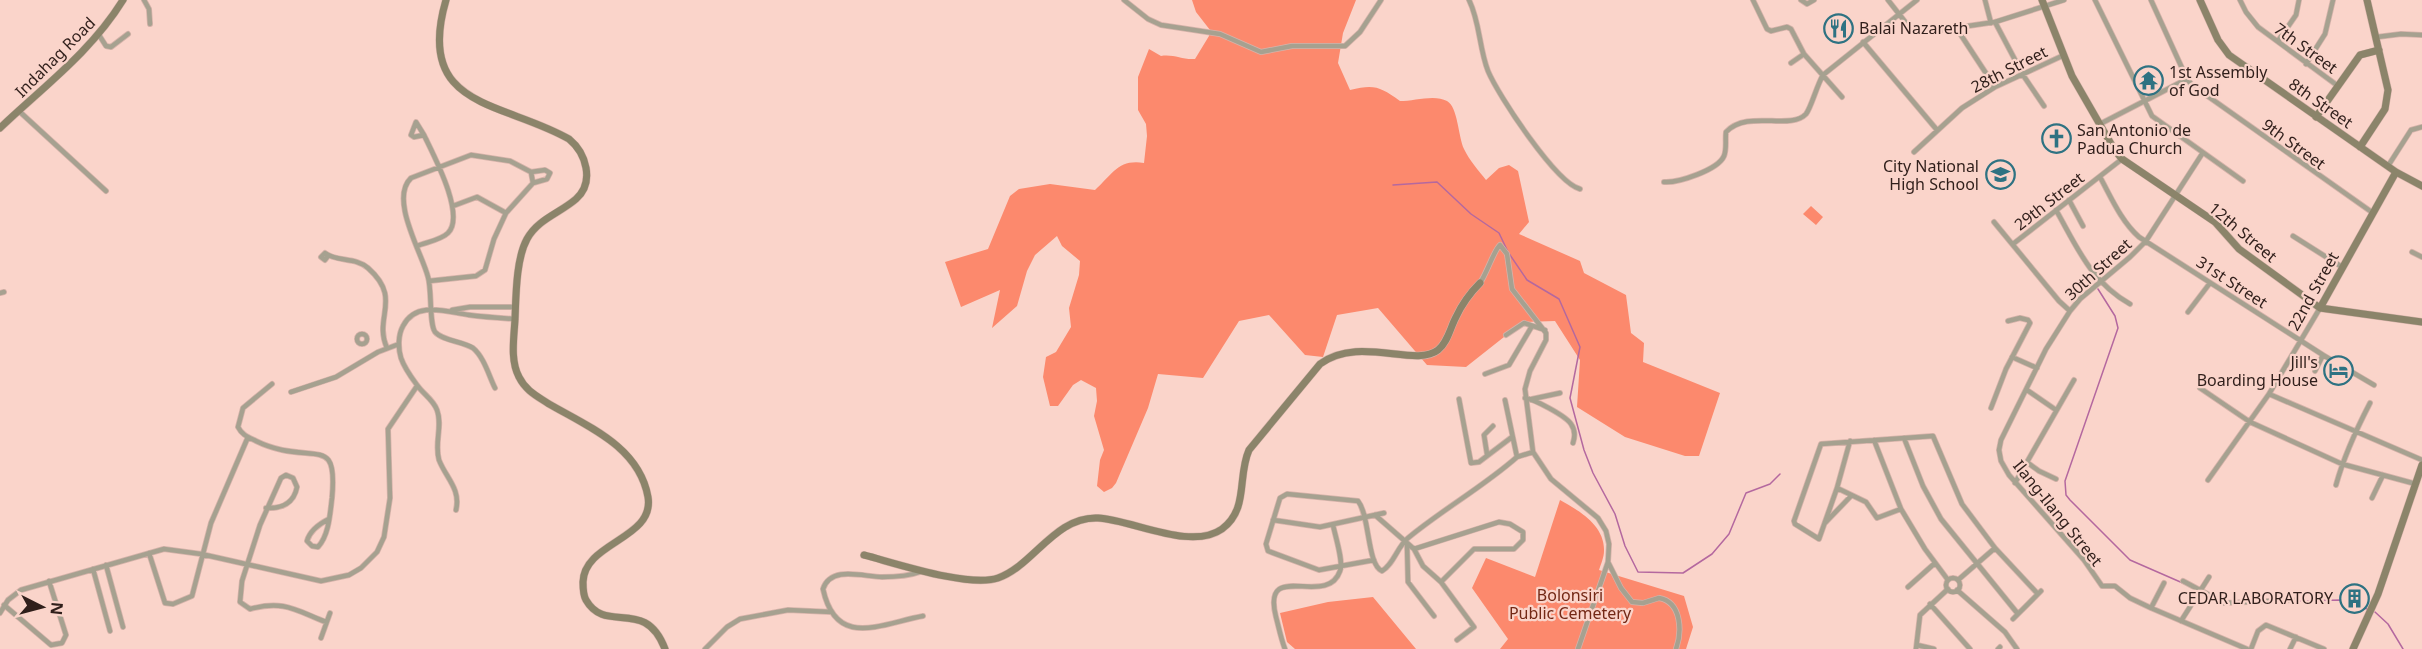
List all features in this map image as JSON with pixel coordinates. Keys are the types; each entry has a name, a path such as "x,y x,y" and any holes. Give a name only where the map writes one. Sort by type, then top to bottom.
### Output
{"street":[{"name":"Indahag Road","path":"0,128 20,112 99,35 123,0"},
{"path":"144,0 149,9 150,24"},
{"path":"446,0 441,27 441,56 445,69 454,83 462,92 478,102 569,140 578,146 586,164 586,181 577,199 548,217 528,238 520,262 515,307 514,360 523,385 535,395 623,449 635,464 648,499 647,513 639,524 586,566 583,580 586,600 592,608 604,615 639,619 647,623 655,629 665,649"},
{"path":"1124,0 1148,19 1161,25 1220,34 1263,52 1292,46 1345,46 1360,32 1381,0"},
{"path":"1469,0 1492,78 1547,160 1565,180 1580,189"},
{"path":"1753,0 1767,29 1771,31 1787,27 1791,29 1804,54 1842,97"},
{"path":"1803,2 1814,0"},
{"path":"1888,0 1910,28 1917,32 1993,23 2043,3 2064,0"},
{"path":"1664,182 1677,181 1709,170 1719,163 1725,155 1726,132 1731,128 1752,120 1787,120 1802,117 1807,112 1816,85 1822,75 1917,0"},
{"path":"1985,0 1993,23 2044,106"},
{"path":"2095,0 2152,116 2242,181"},
{"name":"9th Street","path":"2151,0 2187,80 2373,213"},
{"name":"8th Street","path":"2200,0 2218,40 2229,55 2396,172 2422,186"},
{"name":"7th Street","path":"2240,0 2252,22 2338,86"},
{"path":"2278,41 2296,15 2299,0"},
{"path":"2306,64 2325,34 2333,0"},
{"path":"2360,147 2385,109 2388,98 2377,37 2367,0"},
{"name":"12th Street","path":"2043,3 2062,56 2079,91 2122,159 2215,222 2239,249 2320,308 2422,322"},
{"path":"1957,29 1995,87"},
{"path":"99,35 106,46 111,47 128,34"},
{"path":"2377,37 2398,34 2422,35"},
{"path":"1863,42 1937,130"},
{"path":"2316,117 2360,55 2379,50"},
{"path":"1791,63 1804,54"},
{"name":"28th Street","path":"1914,152 1962,108 1995,87 2062,56"},
{"path":"2100,124 2187,80"},
{"path":"20,112 106,191"},
{"path":"2388,166 2412,130 2422,127"},
{"path":"417,246 450,232 453,225 453,206 440,167 424,135"},
{"name":"30th Street","path":"2070,311 2146,241 2202,154"},
{"path":"429,280 481,274 488,265 492,244 506,213 533,183 547,179 550,173 545,170 531,172 510,161 477,155 411,178 406,183 406,215 410,232 429,280 435,332 476,351 495,388"},
{"name":"29th Street","path":"2013,244 2122,159"},
{"path":"531,172 533,183"},
{"name":"22nd Street","path":"2208,480 2269,394 2396,172"},
{"name":"31st Street","path":"2100,177 2131,230 2323,356 2374,385"},
{"path":"453,206 477,197 506,213"},
{"path":"2069,200 2083,226"},
{"path":"2056,210 2099,282 2130,304"},
{"path":"1994,222 2059,301 2070,311"},
{"path":"2293,236 2342,267"},
{"path":"864,555 922,571 981,580 999,577 1065,527 1087,518 1120,521 1182,536 1213,534 1231,520 1238,510 1243,467 1249,450 1320,364 1333,356 1351,351 1415,355 1434,352 1444,344 1464,302 1480,283 1490,266 1495,249 1500,245 1507,255 1512,289 1545,330 1545,340 1527,378 1525,398 1533,452 1551,479 1598,518 1608,538 1608,562 1578,649"},
{"path":"2412,252 2422,257"},
{"path":"328,256 356,260 367,266 383,287 387,297 384,325 387,348"},
{"path":"2188,312 2210,283"},
{"path":"478,316 479,307"},
{"path":"456,510 458,494 442,467 437,453 438,413 432,400 417,386 401,357 399,344 401,330 407,319 420,311 515,307"},
{"path":"492,317 493,308"},
{"path":"450,310 515,320"},
{"name":"Ilang-Ilang Street","path":"2070,311 2046,349 2004,434 1999,450 2004,466 2015,483 2084,560 2099,584 2106,587 2115,586 2130,598 2151,608 2249,649"},
{"path":"1991,408 2012,357 2030,323 2022,318 2008,321"},
{"path":"1506,335 1524,323 1545,330"},
{"path":"1485,374 1509,365 1532,326"},
{"path":"364,344 371,356"},
{"path":"291,392 336,377 371,356 399,344"},
{"path":"2315,371 2323,356"},
{"path":"2012,357 2037,368"},
{"path":"2015,483 2074,380"},
{"path":"272,384 251,399 240,414 238,427 248,437 282,450 319,453 326,458 332,468 334,479 329,519 321,543 318,547 312,546 307,541 309,535 329,519"},
{"path":"0,613 4,605 21,590 149,553 171,549 321,581 349,575 361,568 377,552 384,537 390,498 388,429 417,386"},
{"path":"2200,388 2250,422 2342,464 2416,484"},
{"path":"2027,390 2056,410"},
{"path":"1525,398 1532,399 1560,393"},
{"path":"2269,394 2422,460"},
{"path":"1459,399 1471,463 1477,463 1512,437"},
{"path":"1532,399 1570,422 1575,435 1573,443"},
{"path":"1505,400 1517,457"},
{"path":"2336,485 2355,432 2370,403"},
{"path":"1487,454 1484,435 1493,426"},
{"path":"149,553 162,599 169,604 192,597 201,554 213,517 248,437"},
{"path":"1850,441 1819,539 1795,524 1794,521 1820,445 1850,441 1934,437 1962,504 1995,548 2039,592 2013,619"},
{"path":"1904,438 1934,508 2018,614"},
{"path":"1874,440 1901,509 1948,580"},
{"path":"1374,560 1326,570 1310,568 1268,551 1266,544 1280,498 1287,494 1355,500 1361,505 1365,517 1374,560 1378,569 1385,570 1406,542 1517,457 1533,452"},
{"path":"2028,463 2056,479"},
{"path":"2353,649 2373,605 2422,465"},
{"path":"266,508 282,507 291,500 297,487 293,478 286,475 280,478 266,508 242,580 240,602 246,608 278,604 326,622"},
{"path":"2372,498 2382,475"},
{"path":"1837,488 1850,497 1866,502 1877,518 1901,509"},
{"path":"1824,524 1850,497"},
{"path":"1273,520 1310,527 1333,525 1384,513"},
{"path":"1375,515 1414,549 1423,566 1441,582 1474,627 1457,640"},
{"path":"1414,549 1498,522 1510,524 1523,532 1522,540 1514,549 1474,549 1441,582"},
{"path":"1286,649 1273,606 1275,593 1291,585 1323,587 1339,574 1341,567 1333,525"},
{"path":"1406,542 1408,582 1434,616"},
{"path":"1958,580 1995,548"},
{"path":"1608,562 1632,602 1643,603 1659,598 1670,604 1680,623 1676,649"},
{"path":"1908,587 1935,563"},
{"path":"106,565 123,627"},
{"path":"93,569 110,631"},
{"path":"922,571 881,577 847,574 829,579 823,589 832,612 845,627 853,631 923,616"},
{"path":"2181,621 2209,577"},
{"path":"1948,580 1953,578 1958,580"},
{"path":"1948,580 1946,585 1948,589"},
{"path":"1957,590 1960,586 1958,580"},
{"path":"4,605 51,645 62,643 66,635 49,581"},
{"path":"2183,581 2224,603 2293,600"},
{"path":"2151,608 2164,583"},
{"path":"1948,589 1957,590 2005,632 2017,649"},
{"path":"1934,649 1929,646 1917,647 1919,618 1930,604 1948,589"},
{"path":"1930,604 1970,649"},
{"path":"705,649 727,627 740,619 788,610 832,612"},
{"path":"321,638 330,613"},
{"path":"107,618 120,615"},
{"path":"2249,649 2258,631 2264,625 2324,649"},
{"path":"2290,649 2296,637"}],"green space":[{"path":"1192,0 1356,0 1343,33 1338,63 1350,90 1372,87 1400,101 1431,98 1447,101 1456,115 1464,149 1486,180 1499,168 1509,165 1518,171 1529,222 1519,234 1580,261 1584,273 1626,295 1631,333 1644,343 1643,362 1720,393 1699,456 1685,456 1625,437 1577,407 1580,360 1555,321 1523,322 1466,367 1427,365 1378,308 1337,315 1323,357 1305,355 1269,315 1239,321 1203,378 1158,374 1148,408 1116,483 1104,492 1097,486 1100,460 1104,450 1094,416 1097,401 1096,388 1081,380 1073,385 1058,406 1050,406 1043,377 1046,357 1056,352 1071,327 1069,308 1079,275 1080,261 1062,246 1057,236 1035,255 1027,271 1017,306 992,328 1000,290 961,307 945,262 988,249 1010,196 1019,189 1050,184 1095,190 1116,169 1128,163 1144,163 1147,136 1146,124 1138,110 1138,77 1149,49 1161,56 1195,59 1209,36 1210,30 1196,12"},
{"path":"1811,206 1823,217 1816,225 1803,214"},
{"name":"Bolonsiri Public Cemetery","path":"1560,500 1583,514 1600,534 1604,551 1599,570 1684,596 1693,627 1686,649 1500,649 1508,639 1472,588 1486,558 1535,577"},
{"path":"1373,597 1416,649 1295,649 1287,642 1280,613 1328,602"}],"waterway":[{"path":"1393,185 1437,182 1471,214 1499,233 1508,252 1527,280 1559,299 1580,347 1570,398 1584,450 1593,473 1615,514 1625,546 1638,572 1683,573 1712,554 1729,534 1746,493 1770,484 1780,474"},
{"path":"2098,289 2115,316 2118,328 2065,481 2066,495 2130,560 2185,584"},
{"path":"2296,601 2342,600 2367,609"},
{"path":"2375,612 2388,624 2403,649"}],"place":[{"name":"Balai Nazareth","path":"1838,28"},
{"name":"1st Assembly of God","path":"2148,81"},
{"name":"San Antonio de Padua Church","path":"2056,139"},
{"name":"City National High School","path":"2000,175"},
{"name":"Jill's Boarding House","path":"2339,371"},
{"name":"CEDAR LABORATORY","path":"2354,598"}]}
